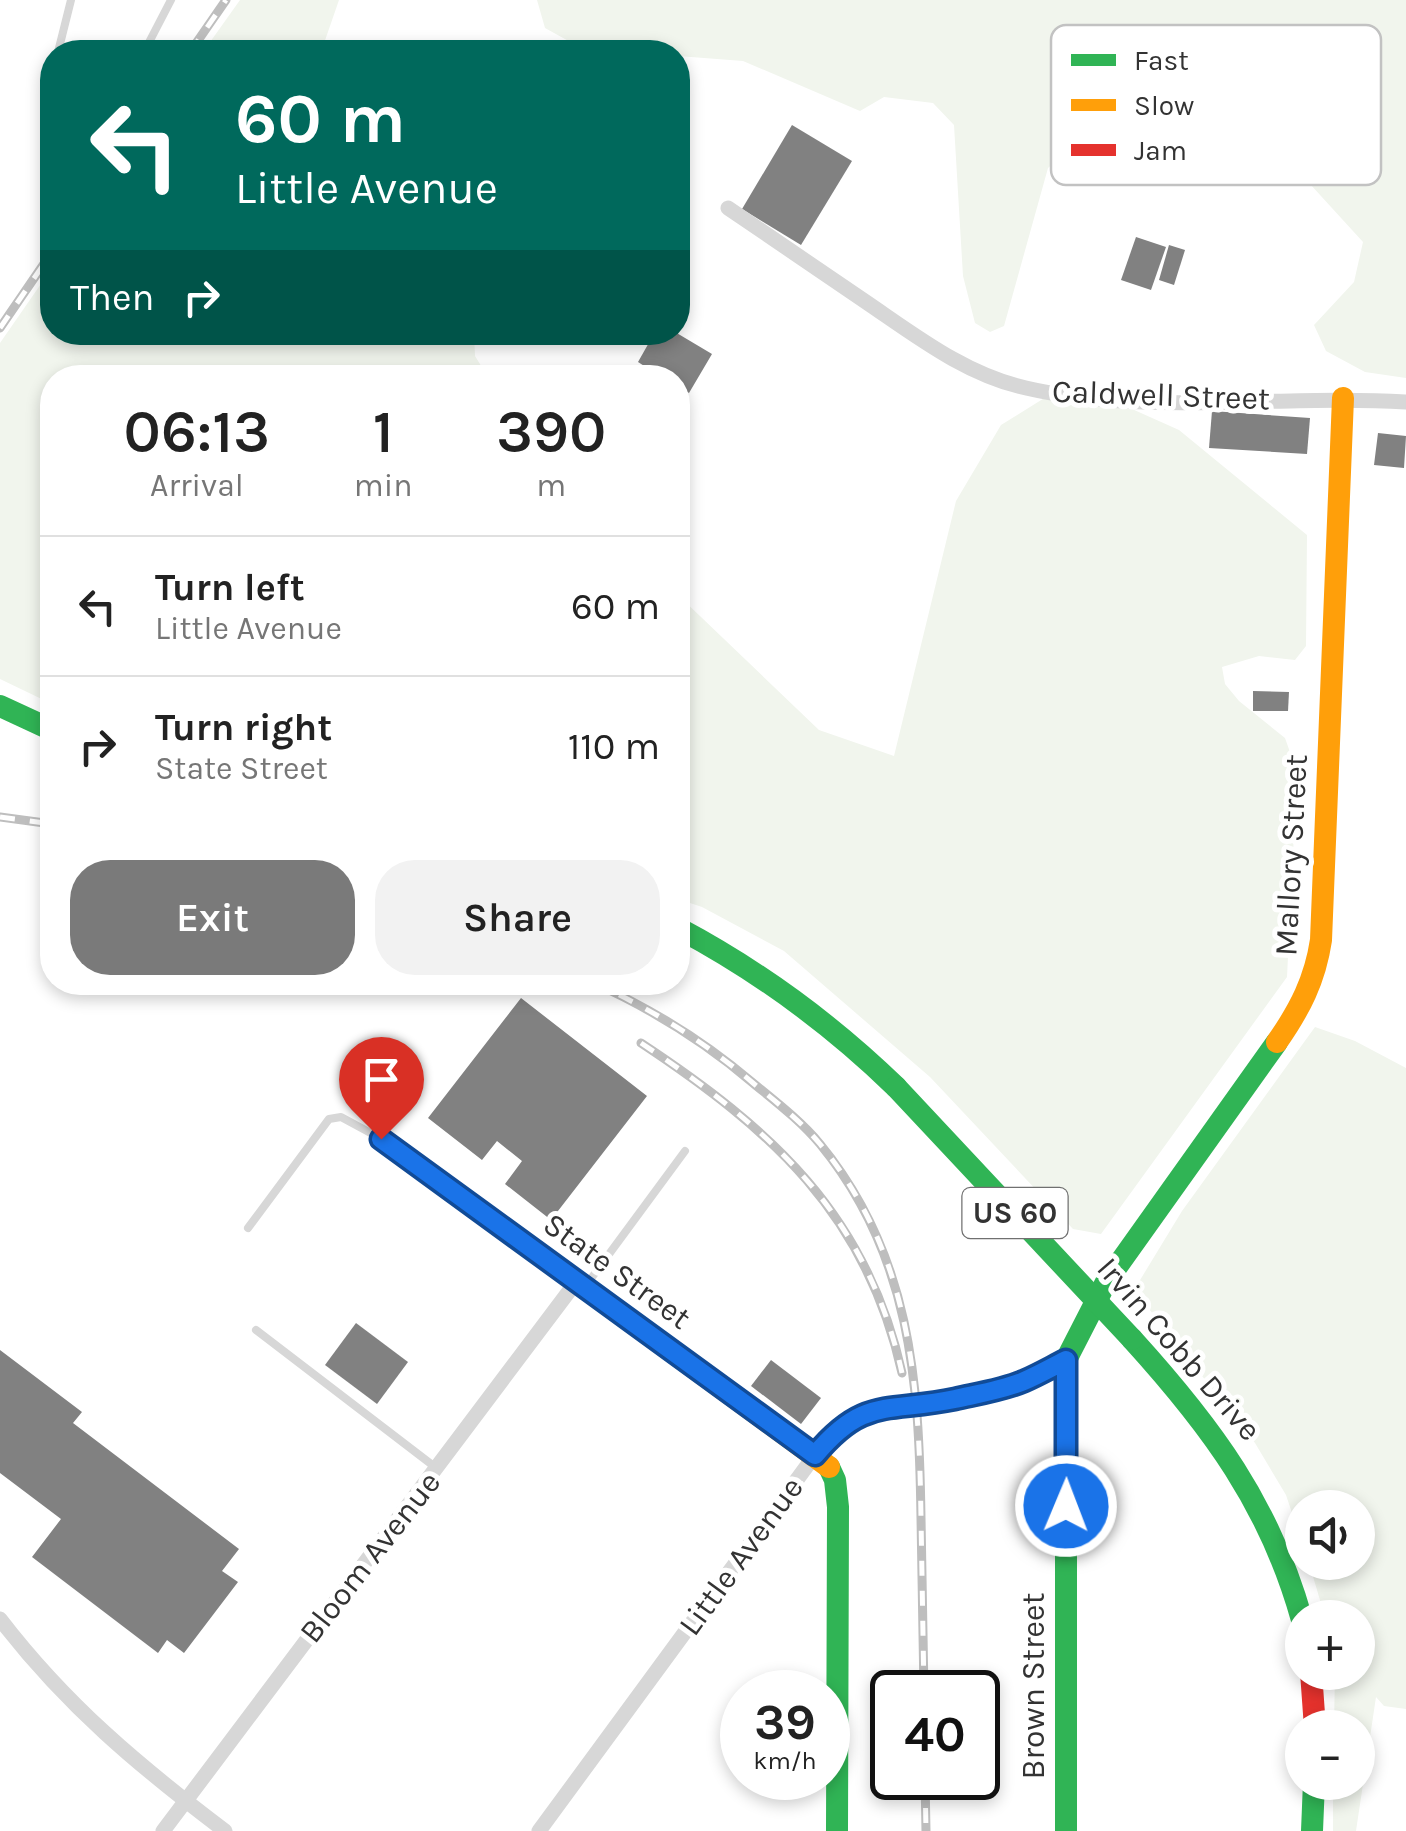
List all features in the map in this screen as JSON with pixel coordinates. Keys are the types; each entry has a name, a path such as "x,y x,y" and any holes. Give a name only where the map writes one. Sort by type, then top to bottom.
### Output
{"street":[{"name":"Caldwell Street","path":"728,208 958,364 1025,388 1110,399 1344,398 1406,402"},
{"name":"Mallory Street","path":"1066,1360 1106,1282 1297,1013 1318,969 1344,398"},
{"path":"0,706 40,724"},
{"name":"Irvin Cobb Drive","path":"690,934 783,989 845,1038 896,1087 1132,1339 1198,1412 1247,1481 1284,1558 1296,1600"},
{"name":"State Street","path":"381,1139 815,1455"},
{"name":"Bloom Avenue","path":"162,1831 580,1285"},
{"name":"Little Avenue","path":"539,1831 815,1455 843,1424 880,1408 951,1400 1012,1384 1066,1360"},
{"name":"Brown Street","path":"1066,1360 1066,1831"},
{"path":"815,1455 829,1467 835,1480 838,1507 837,1831"},
{"path":"0,1620 49,1680 90,1721 225,1831"},
{"path":"1312,1831 1313,1800"}],"lane":[{"path":"61,40 71,0"},
{"path":"150,40 171,0"},
{"path":"248,1228 329,1119 340,1117 381,1139"},
{"path":"580,1285 684,1150"},
{"path":"256,1330 438,1469"}],"shaded area":[{"path":"240,0 339,0 325,40 212,40"},
{"path":"537,0 1406,0 1406,378 1365,372 1326,351 1314,325 1354,282 1363,242 1311,185 1381,185 1381,25 1051,25 1051,165 1004,326 990,332 975,323 963,276 954,125 933,103 884,97 860,111 743,61 690,57 690,40 567,40 545,28"},
{"path":"40,285 40,345 475,345 481,365 40,365 40,698 0,679 0,343"},
{"path":"1046,397 1132,409 1179,430 1307,535 1306,646 1295,660 1259,656 1222,667 1225,684 1239,701 1285,738 1297,772 1287,977 1101,1234 1073,1229 930,1077 784,951 690,903 690,606 819,730 894,756 956,501 1001,425"},
{"path":"1315,1027 1355,1041 1406,1068 1406,1709 1384,1706 1376,1697 1374,1710 1334,1710 1335,1690 1375,1690 1375,1600 1320,1600 1314,1580 1375,1580 1375,1490 1285,1490 1285,1493 1255,1443 1134,1290 1182,1211"},
{"path":"1333,1800 1361,1800 1356,1831 1333,1831"}],"building":[{"path":"792,125 852,161 801,245 742,209"},
{"path":"1136,237 1166,247 1151,290 1121,280"},
{"path":"1169,245 1185,250 1174,285 1159,280"},
{"path":"690,341 712,354 690,391 690,365 638,362 648,345 690,345"},
{"path":"1212,411 1310,418 1307,454 1209,448"},
{"path":"1378,433 1406,436 1404,468 1374,465"},
{"path":"1253,691 1289,692 1288,711 1253,711"},
{"path":"521,998 647,1096 551,1220 505,1184 522,1161 497,1141 482,1160 428,1118"},
{"path":"356,1323 408,1362 377,1404 325,1365"},
{"path":"0,1350 82,1412 73,1423 239,1549 222,1571 238,1582 184,1653 167,1640 158,1653 32,1557 61,1519 0,1473"},
{"path":"771,1360 821,1398 801,1424 751,1386"}],"railway":[{"path":"198,40 226,0"},
{"path":"0,328 40,270"},
{"path":"0,817 40,822"},
{"path":"619,995 696,1040 805,1127 850,1186 874,1230 904,1321 912,1369 920,1467 924,1670"},
{"path":"641,1043 732,1108 807,1181 838,1221 865,1266 886,1317 902,1373"},
{"path":"925,1800 926,1831"}],"traffic: fast":[{"path":"0,706 40,724"},
{"path":"690,935 793,1000 896,1087"},
{"path":"1066,1831 1066,1360 1106,1282 1277,1042"},
{"path":"896,1087 1132,1339"},
{"path":"1132,1339 1187,1403 1235,1469 1273,1540 1296,1600"},
{"path":"829,1467 838,1507 837,1831"},
{"path":"1312,1831 1313,1800"}],"traffic: slow":[{"path":"1277,1042 1305,994 1321,940 1343,398"},
{"path":"381,1139 829,1467"}],"traffic: jam":[{"path":"1312,1690 1314,1710"}],"route":[{"path":"381,1139 815,1455 843,1424 860,1415 880,1408 951,1400 1023,1382 1066,1360 1066,1506"}]}
